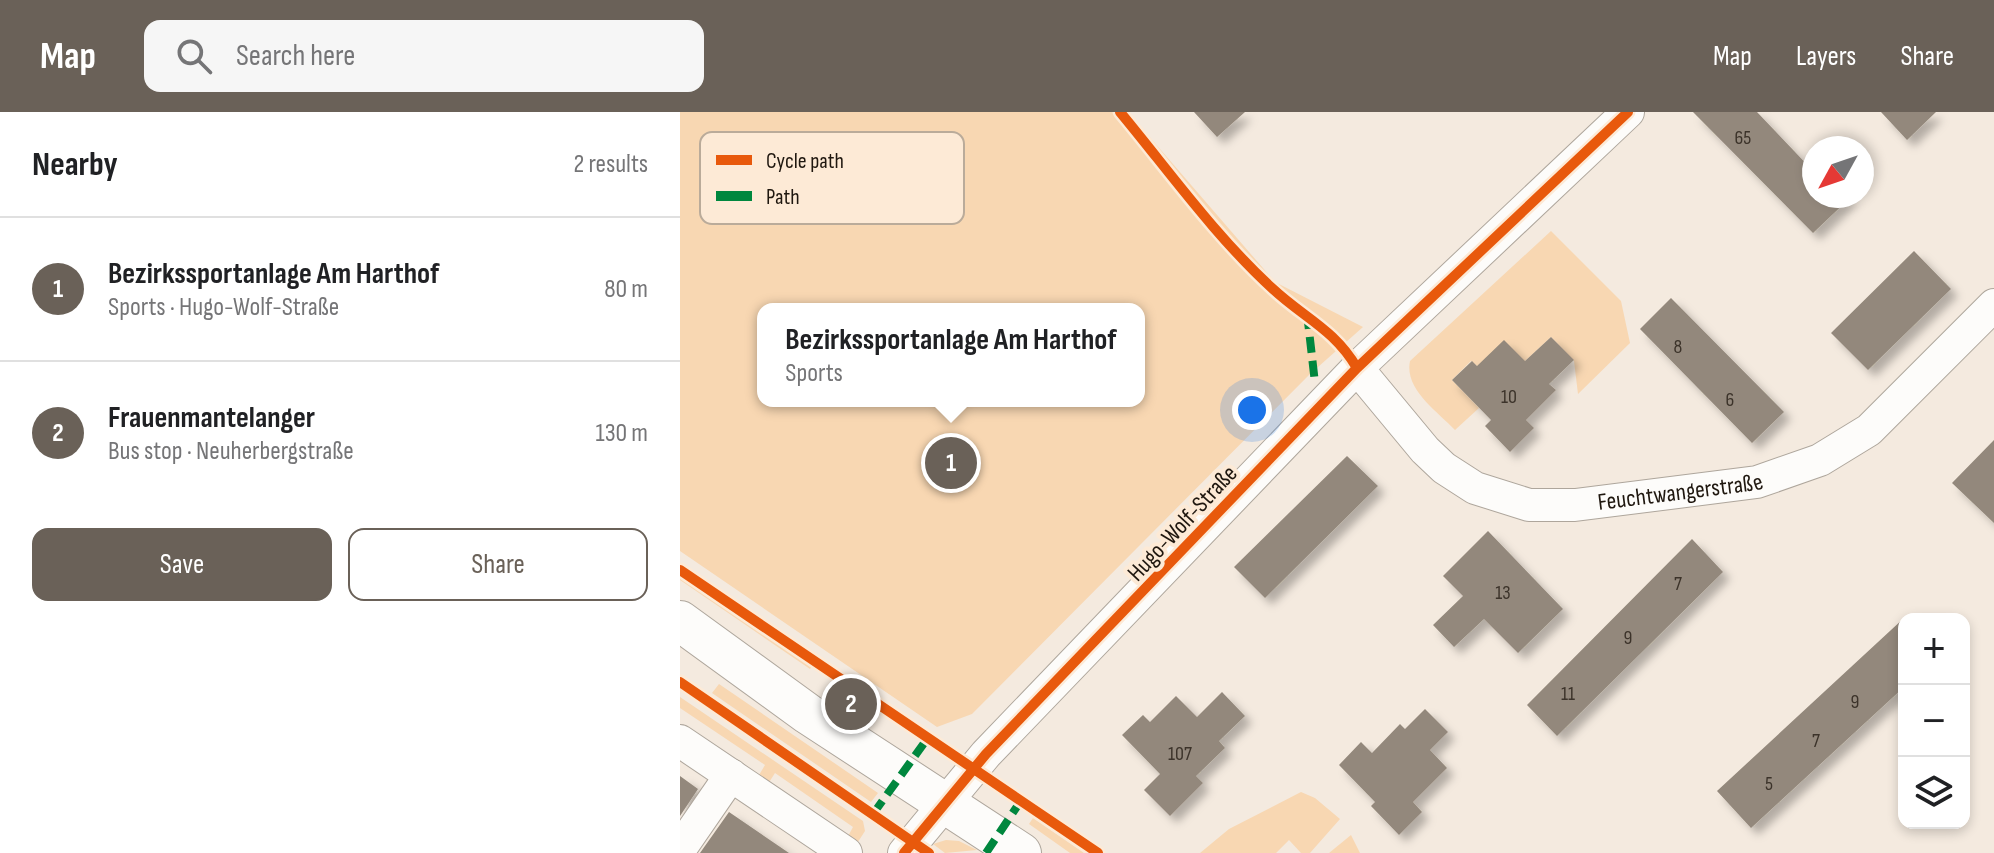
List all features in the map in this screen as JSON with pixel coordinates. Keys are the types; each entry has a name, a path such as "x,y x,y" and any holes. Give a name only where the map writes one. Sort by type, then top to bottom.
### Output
{"main road":[{"path":"680,621 808,714 1021,853"}],"street":[{"name":"Hugo-Wolf-Straße","path":"904,853 986,754 1357,368 1628,112"},
{"name":"Feuchtwangerstraße","path":"1357,368 1425,450 1444,468 1475,488 1529,505 1575,505 1757,482 1820,460 1869,430 1994,305"},
{"path":"680,741 846,853"},
{"path":"680,849 731,775"}],"shaded area":[{"path":"680,112 1128,112 1275,282 1363,327 1309,375 972,714 937,727 680,551"},
{"path":"1551,231 1621,301 1630,343 1578,394 1574,361 1551,337 1525,361 1477,366 1471,361 1452,380 1479,408 1455,430 1417,390 1409,371 1410,361"},
{"path":"680,572 814,663 810,669 680,580"},
{"path":"719,684 878,793 871,802 712,693"},
{"path":"680,697 863,821 865,831 854,848 845,842 853,827 775,773 766,787 756,780 765,765 680,708"},
{"path":"1301,792 1315,798 1340,819 1310,853 1301,853 1289,840 1276,853 1200,853 1229,829"},
{"path":"1033,818 1084,853 1070,853 1029,824"},
{"path":"1351,835 1360,853 1329,853"},
{"path":"946,840 959,841 977,850 945,853 933,844"}],"building":[{"path":"1194,112 1245,112 1217,137"},
{"path":"1693,112 1757,112 1802,159 1802,208 1839,208 1813,233"},
{"path":"1881,112 1936,112 1907,140"},
{"path":"1914,251 1951,289 1868,370 1831,333"},
{"path":"1671,298 1784,412 1752,443 1640,329"},
{"path":"1551,337 1574,360 1549,384 1556,390 1526,420 1534,428 1510,452 1485,426 1491,420 1452,380 1472,361 1477,366 1504,340 1525,361"},
{"path":"1994,440 1994,523 1952,483"},
{"path":"1347,456 1378,486 1265,598 1234,567"},
{"path":"1488,531 1563,609 1518,653 1484,619 1454,647 1433,625 1463,596 1443,576"},
{"path":"1692,539 1723,572 1557,736 1527,705"},
{"path":"1898,624 1898,693 1751,828 1717,791"},
{"path":"1222,692 1245,716 1219,741 1225,748 1196,776 1203,783 1170,816 1144,790 1160,774 1122,735 1143,715 1150,722 1176,696 1197,717"},
{"path":"1425,709 1448,732 1430,750 1447,768 1413,802 1422,812 1399,835 1371,806 1375,802 1339,765 1361,742 1372,753 1400,724 1405,729"},
{"path":"680,776 698,789 680,816"},
{"path":"729,812 789,853 700,853"}],"marked path":[{"path":"1307,313 1315,383"},
{"path":"873,814 927,739"},
{"path":"986,853 1020,802"}],"cycle path":[{"path":"1120,112 1232,248 1273,289 1339,343 1357,368"},
{"path":"904,853 986,754 1357,368 1628,112"},
{"path":"680,570 1098,853"},
{"path":"680,682 929,853"}],"place":[{"name":"Bezirkssportanlage Am Harthof","path":"951,463"},
{"name":"Frauenmantelanger","path":"851,704"}]}
